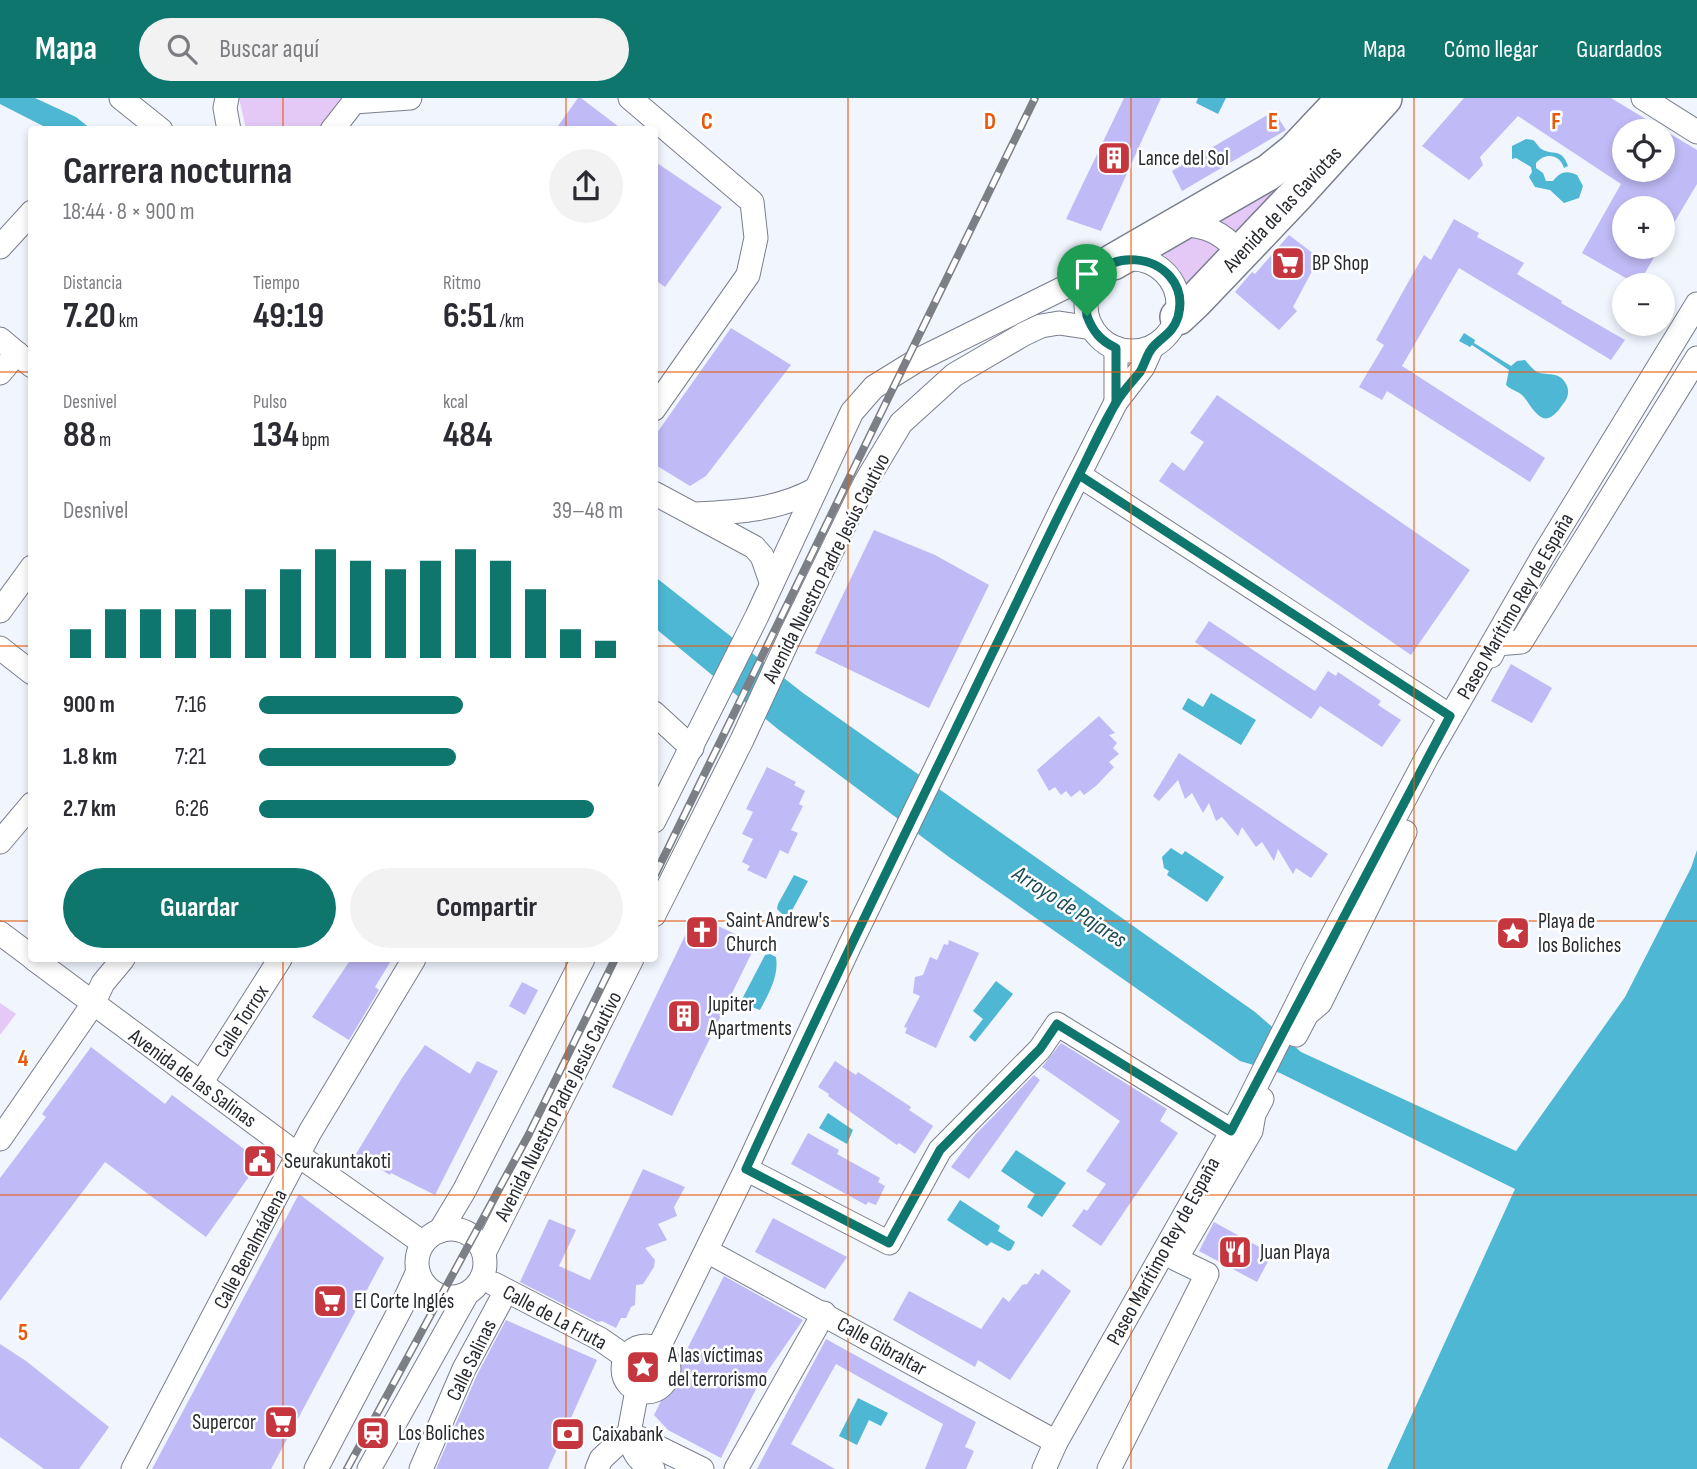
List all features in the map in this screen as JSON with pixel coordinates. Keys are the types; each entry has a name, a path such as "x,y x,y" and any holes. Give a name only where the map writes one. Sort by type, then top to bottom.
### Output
{"main road":[{"name":"Avenida de las Gaviotas","path":"1108,266 1269,172 1295,151 1345,98"},
{"name":"Avenida de las Gaviotas","path":"1178,317 1384,98"}],"street":[{"path":"121,98 156,126"},
{"path":"227,98 225,108 228,126"},
{"path":"335,126 354,102 410,98"},
{"path":"630,98 752,202 756,238 748,275 658,404"},
{"path":"1643,98 1697,132"},
{"path":"0,247 28,216"},
{"path":"1179,224 1214,230 1241,253"},
{"path":"1126,259 1141,259 1155,264 1167,274 1179,301 1178,317 1164,340 1152,347 1128,351 1116,348 1102,340 1092,328 1086,303 1088,290 1108,266 1126,259"},
{"name":"Avenida Nuestro Padre Jesús Cautivo","path":"658,813 757,616 852,412 873,387 916,361 1108,266"},
{"name":"Paseo Marítimo Rey de España","path":"1044,1469 1056,1442 1231,1131 1249,1112 1450,716 1544,554 1697,303"},
{"name":"Avenida Nuestro Padre Jesús Cautivo","path":"658,907 742,740 865,483 901,423 954,375 1024,334 1059,323 1092,328"},
{"path":"658,1349 746,1169 850,945 1079,475 1116,402 1143,367 1152,347"},
{"path":"1116,348 1116,402"},
{"path":"0,373 16,353"},
{"path":"1301,1012 1320,1003 1497,644 1521,642 1697,358"},
{"path":"1079,475 1450,716"},
{"path":"696,514 774,506 794,501 816,489"},
{"path":"658,494 754,547 762,556 771,582"},
{"path":"0,611 28,572"},
{"path":"0,648 28,670"},
{"path":"658,717 692,748"},
{"path":"0,842 28,809"},
{"name":"Avenida de las Salinas","path":"0,933 28,954"},
{"name":"Avenida de las Salinas","path":"38,962 298,1155 432,1237"},
{"path":"0,1139 93,1004 103,983 120,962"},
{"name":"Calle Torrox","path":"201,1083 279,962"},
{"name":"Calle Benalmádena","path":"133,1469 310,1132 412,962"},
{"path":"474,1286 447,1297 437,1294 422,1281 416,1262 464,1191 581,962"},
{"name":"Avenida Nuestro Padre Jesús Cautivo","path":"484,1253 630,962"},
{"path":"746,1169 889,1243 940,1150 1040,1049 1057,1024 1231,1131"},
{"path":"1108,1469 1206,1274 1177,1259 1251,1131 1249,1112"},
{"path":"369,1469 485,1269 484,1253 471,1235 462,1230 451,1229 432,1237"},
{"name":"Calle Gibraltar","path":"707,1251 1056,1442"},
{"path":"316,1469 418,1271"},
{"name":"Calle de La Fruta","path":"474,1286 506,1291 600,1339 626,1357"},
{"name":"Calle Salinas","path":"421,1469 464,1369 506,1291"},
{"path":"736,1469 824,1313"},
{"path":"644,1346 658,1349 668,1361 668,1376 664,1383 652,1391 637,1390 626,1380 624,1374 626,1357 631,1351 644,1346"},
{"path":"637,1390 629,1433 632,1451 643,1464 653,1469"},
{"path":"597,1469 601,1460 629,1433"},
{"path":"629,1433 702,1469"}],"shaded area":[{"path":"239,98 349,98 327,126 245,126"},
{"path":"1355,98 1237,238 1217,222"},
{"path":"1193,234 1217,244 1219,254 1190,295 1180,271 1161,252"},
{"path":"0,1003 16,1014 0,1035"}],"water":[{"path":"0,98 35,98 76,117 87,126 43,126 0,104"},
{"path":"1198,98 1226,98 1218,114 1196,103"},
{"path":"1526,139 1533,140 1544,151 1562,156 1568,166 1564,168 1556,157 1548,156 1536,163 1536,168 1543,173 1546,181 1553,181 1563,173 1577,175 1583,186 1579,198 1564,203 1550,190 1535,187 1529,177 1531,167 1516,158 1512,159 1512,146"},
{"path":"1464,333 1475,340 1474,343 1511,366 1517,361 1525,360 1537,372 1560,377 1568,389 1565,402 1551,417 1537,414 1522,395 1506,385 1509,370 1472,345 1470,347 1459,341"},
{"name":"Arroyo de Pajares","path":"658,579 803,693 1255,1012 1301,1052 1516,1151 1625,997 1691,868 1697,850 1697,1469 1387,1469 1515,1189 1280,1073 1240,1061 949,857 779,730 658,630"},
{"path":"1211,693 1256,720 1241,745 1182,709 1188,698 1203,707"},
{"path":"1171,848 1182,855 1185,851 1224,877 1207,902 1167,875 1169,871 1164,868 1162,857"},
{"path":"794,875 808,881 790,914 782,914 777,909 778,904"},
{"path":"765,955 776,957 776,971 760,1010 740,1003"},
{"path":"996,981 1013,994 975,1042 969,1037 983,1019 973,1011"},
{"path":"828,1113 853,1130 847,1144 819,1128"},
{"path":"1016,1150 1066,1183 1042,1217 1027,1207 1035,1194 1001,1171"},
{"path":"960,1200 1000,1226 998,1231 1015,1242 1011,1250 991,1242 987,1246 947,1220"},
{"path":"858,1398 888,1413 881,1426 869,1420 857,1445 839,1436"}],"building":[{"path":"578,98 581,98 618,126 558,126"},
{"name":"Lance del Sol","path":"1124,98 1161,98 1101,231 1066,219"},
{"path":"1464,98 1611,98 1646,119 1612,119 1612,178 1518,116 1480,157 1483,165 1469,180 1422,146"},
{"path":"1274,111 1286,130 1182,191 1172,171"},
{"path":"1675,137 1697,150 1697,184 1675,221 1675,196 1614,196 1621,184 1618,182 1675,182"},
{"path":"658,164 722,207 665,287 658,282"},
{"path":"1612,200 1612,259 1653,259 1645,273 1617,273 1582,253"},
{"path":"1454,219 1479,233 1477,237 1524,263 1517,274 1612,332 1612,336 1625,340 1611,360 1459,268 1402,366 1545,458 1530,482 1387,391 1382,400 1359,387 1384,345 1376,340 1415,270 1424,255 1431,260"},
{"path":"1289,235 1319,258 1293,307 1297,311 1279,330 1235,292 1252,272 1255,274"},
{"path":"731,328 791,365 706,476 690,486 658,466 658,431"},
{"path":"1217,395 1470,570 1411,655 1159,481 1172,462 1184,471 1204,442 1190,433"},
{"path":"874,530 935,555 989,585 929,708 815,653"},
{"path":"1209,621 1315,691 1328,671 1336,676 1338,672 1381,701 1378,705 1401,720 1382,747 1320,706 1311,719 1195,642"},
{"path":"1511,664 1552,688 1532,723 1491,701"},
{"path":"1099,716 1115,733 1109,735 1117,743 1113,748 1119,754 1109,762 1114,767 1084,795 1080,790 1071,797 1066,791 1061,795 1055,787 1049,791 1037,770"},
{"path":"1179,753 1328,854 1311,878 1296,868 1293,874 1278,849 1274,861 1262,842 1256,847 1242,827 1238,836 1222,817 1216,821 1209,803 1203,813 1192,793 1185,799 1178,780 1159,801 1153,796"},
{"path":"767,767 796,782 794,785 805,791 799,804 803,806 791,830 798,833 788,854 780,850 766,879 747,870 750,866 742,862 753,839 742,834 753,812 746,809"},
{"name":"Jupiter Apartments","path":"695,915 756,944 672,1116 612,1087"},
{"path":"949,940 979,953 936,1048 905,1033 907,1028 904,1027 920,996 913,993 915,977 923,975 930,957 937,960 944,944 948,945"},
{"path":"349,962 390,962 375,987 379,990 349,1040 312,1017"},
{"path":"522,982 538,990 525,1015 509,1006"},
{"path":"1061,1043 1167,1109 1160,1121 1178,1133 1101,1246 1072,1226 1084,1209 1087,1211 1106,1184 1086,1171 1120,1121 1042,1067"},
{"path":"425,1045 470,1074 477,1061 498,1071 435,1195 391,1173 390,1175 356,1154"},
{"path":"91,1047 165,1104 172,1095 260,1161 206,1237 105,1162 0,1301 0,1178 46,1117 42,1114"},
{"path":"835,1061 856,1075 858,1072 911,1107 909,1110 933,1126 915,1154 899,1143 897,1145 818,1087"},
{"path":"1034,1075 1040,1080 969,1179 951,1167 975,1135"},
{"path":"808,1133 839,1150 837,1154 880,1178 878,1182 885,1186 876,1205 868,1202 866,1205 791,1164"},
{"path":"643,1169 685,1187 674,1207 677,1216 658,1224 667,1240 645,1248 655,1260 654,1267 643,1284 636,1285 635,1305 631,1307 626,1318 621,1318 616,1328 602,1321 598,1322 520,1282 549,1219 576,1230 559,1266 590,1280"},
{"path":"299,1194 384,1258 271,1469 152,1469"},
{"path":"773,1218 847,1257 825,1289 755,1252"},
{"name":"Juan Playa","path":"1214,1222 1272,1254 1257,1282 1199,1251"},
{"path":"1042,1269 1071,1291 1010,1380 978,1360 975,1367 893,1320 909,1291 981,1329 1003,1297 1009,1302 1022,1285 1027,1284 1035,1273 1039,1275"},
{"path":"724,1276 803,1320 758,1385 721,1458 668,1430 654,1415"},
{"path":"506,1320 597,1360 548,1469 436,1469 477,1375"},
{"path":"826,1339 976,1422 965,1447 974,1451 966,1469 925,1469 943,1424 836,1364 791,1444 835,1469 757,1469"},
{"path":"0,1344 26,1361 109,1427 79,1469 44,1469 0,1437"}],"railway":[{"path":"658,869 1035,98"},
{"path":"347,1469 529,1134 614,962"}],"place":[{"name":"Lance del Sol","path":"1114,158"},
{"name":"BP Shop","path":"1288,263"},
{"name":"Saint Andrew's Church","path":"702,932"},
{"name":"Playa de los Boliches","path":"1513,933"},
{"name":"Jupiter Apartments","path":"684,1016"},
{"name":"Seurakuntakoti","path":"260,1161"},
{"name":"Juan Playa","path":"1235,1252"},
{"name":"El Corte Inglés","path":"330,1301"},
{"name":"A las víctimas del terrorismo","path":"643,1367"},
{"name":"Supercor","path":"281,1422"},
{"name":"Los Boliches","path":"373,1433"},
{"name":"Caixabank","path":"568,1434"}],"route":[{"path":"1087,316 1088,290 1094,279 1102,269 1113,262 1126,259 1141,259 1155,264 1167,274 1179,301 1178,317 1173,328 1164,340 1152,347 1143,367 1116,402 1064,504 850,945 746,1169 889,1243 940,1150 1040,1049 1057,1024 1231,1131 1450,716 1079,475 1116,402 1116,348 1102,340 1092,328 1087,316"}]}
